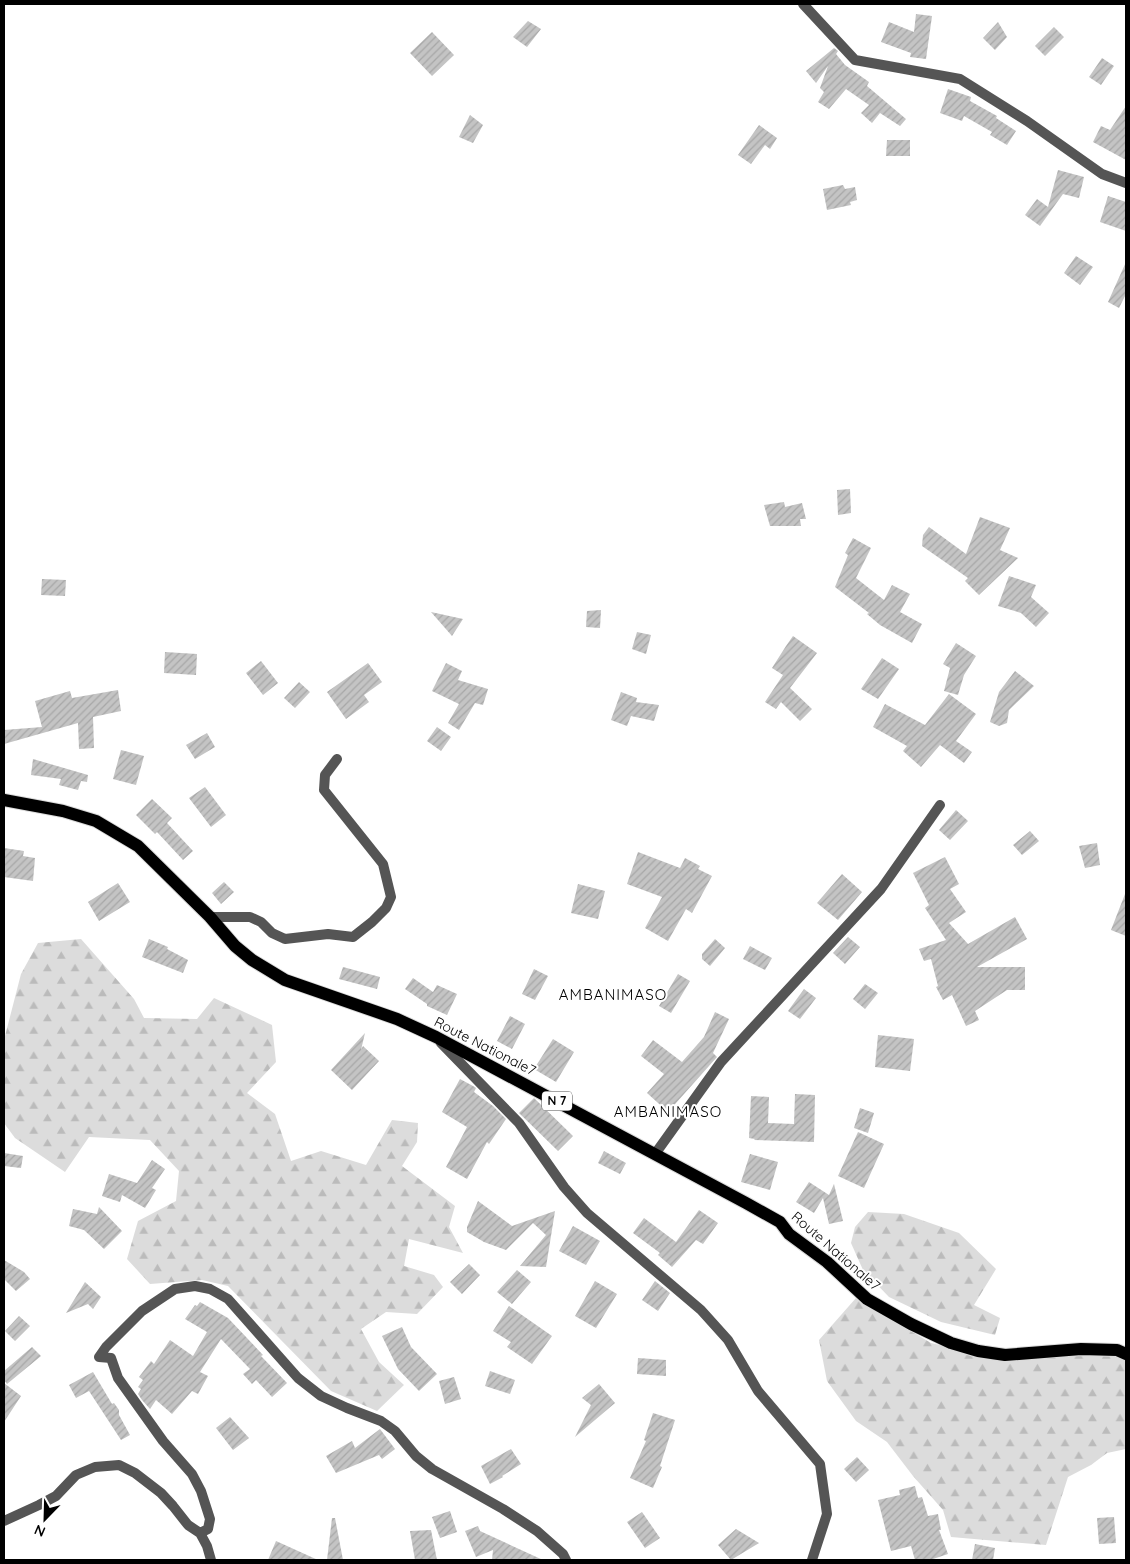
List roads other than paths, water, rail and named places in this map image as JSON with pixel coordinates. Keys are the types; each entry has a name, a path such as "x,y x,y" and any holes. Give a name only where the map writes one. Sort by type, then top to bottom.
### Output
{"main road":[{"name":"Route Nationale7","path":"4,800 63,811 96,821 138,846 210,917 235,946 252,960 286,980 397,1019 436,1037 780,1222 789,1234 827,1262 867,1299 911,1324 951,1343 978,1351 1005,1355 1081,1349 1117,1350 1126,1354"}],"street":[{"path":"803,4 855,60 960,79 1027,121 1102,174 1126,183"},
{"path":"210,917 250,918 261,922 272,933 285,939 328,934 353,937 386,908 391,897 383,864 324,790 325,775 337,759"},
{"path":"656,1154 721,1062 881,889 940,805"},
{"path":"436,1037 519,1123 564,1186 587,1213 700,1310 728,1340 758,1391 820,1464 827,1514 812,1560"},
{"path":"200,1533 208,1529 210,1519 201,1490 192,1474 163,1441 118,1378 112,1358 99,1357 142,1311 175,1289 195,1286 210,1289 228,1298 298,1378 321,1396 381,1421 395,1431 416,1456 432,1469 503,1509 537,1532 563,1554 566,1560"},
{"path":"4,1521 56,1496 76,1475 95,1467 119,1465 136,1473 161,1493 188,1525 200,1533 207,1546 211,1560"}],"district":[{"name":"AMBANIMASO","path":"613,995"},
{"name":"AMBANIMASO","path":"668,1112"}]}
